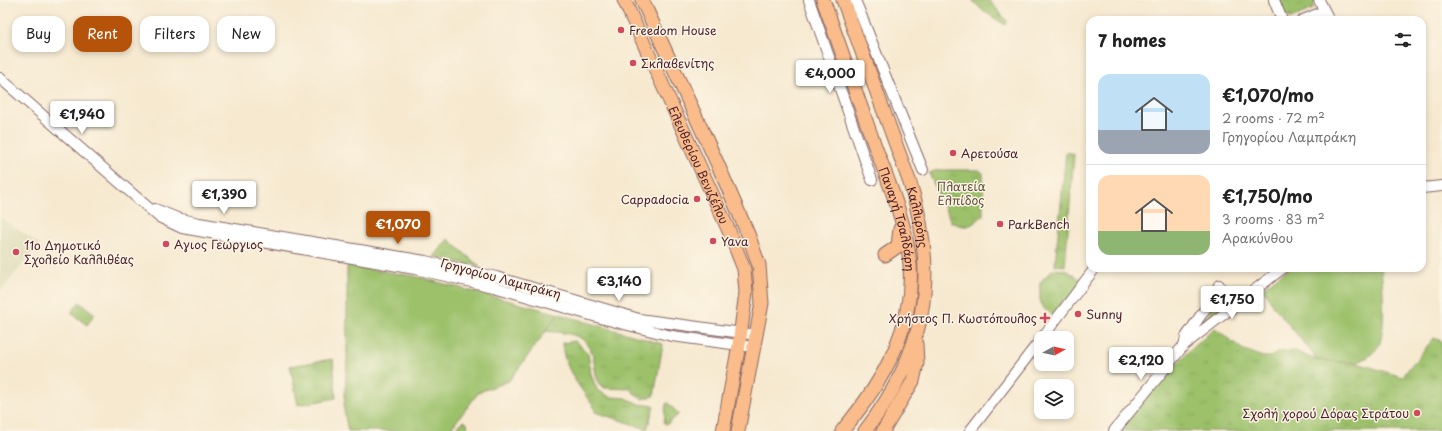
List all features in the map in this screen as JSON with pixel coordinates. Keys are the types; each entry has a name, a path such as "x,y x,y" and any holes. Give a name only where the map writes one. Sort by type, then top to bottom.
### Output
{"main road":[{"name":"Ελευθερίου Βενιζέλου","path":"624,0 738,251 744,271 746,292 740,339 723,431"},
{"name":"Ελευθερίου Βενιζέλου","path":"642,0 718,165 756,255 761,277 762,303 738,431"},
{"name":"Παναγή Τσαλδάρη","path":"823,0 901,219 910,265 909,297 900,338 891,360 866,402 842,431"},
{"name":"Καλλιρόης","path":"843,0 919,210 926,269 924,298 916,339 906,366 894,389 865,431"},
{"path":"885,255 898,246 901,219"},
{"path":"883,431 913,381 917,363 916,339"},
{"path":"746,431 757,375 755,346"}],"street":[{"name":"Παναγή Τσαλδάρη","path":"809,0 872,180"},
{"name":"Καλλιρόης","path":"855,0 923,170"},
{"path":"1274,0 1280,16"},
{"path":"1319,0 1327,16"},
{"name":"Γρηγορίου Λαμπράκη","path":"0,78 169,223 188,230 435,274 494,287 604,319 672,336 740,339 755,346"},
{"path":"1426,188 1442,186"},
{"path":"1046,331 1092,272"},
{"path":"1114,431 1184,345 1277,272"},
{"path":"1184,345 1186,337 1218,290 1219,286"},
{"path":"970,431 1034,347"}],"shaded area":[{"name":"11ο Δημοτικό Σχολείο Καλλιθέας","path":"0,217 39,244 2,290 0,288"}],"green space":[{"path":"972,0 989,0 1007,21 1005,25 982,10"},
{"path":"1278,0 1314,0 1315,3 1313,9 1296,16 1284,15"},
{"path":"1066,152 1074,154 1065,266 1055,265"},
{"name":"Πλατεία Ελπίδος","path":"938,170 979,170 983,173 983,215 975,222 968,226 961,226 951,222 929,173"},
{"path":"448,239 480,267 434,257"},
{"path":"347,266 414,276 559,314 509,381 479,392 449,431 348,431 344,410 347,359"},
{"path":"1055,269 1066,270 1085,282 1057,318 1042,307 1040,299 1040,282"},
{"path":"1284,272 1381,272 1383,329 1379,345 1370,355 1354,363 1315,360 1313,354 1272,304 1263,288"},
{"path":"1254,284 1202,325 1201,324 1225,291"},
{"path":"79,302 95,314 87,325 71,313"},
{"path":"559,314 663,344 654,396 642,399 631,389 604,388 596,376 592,352 583,340 570,334 545,331"},
{"path":"1215,328 1242,349 1263,357 1271,357 1278,352 1296,351 1315,360 1357,363 1402,377 1434,338 1442,341 1442,431 1119,431 1157,381"},
{"path":"575,341 588,353 591,374 597,390 610,397 626,398 639,404 654,406 647,429 595,412 595,408 569,369 563,352 562,343"},
{"path":"333,359 336,398 298,405 290,366"},
{"path":"668,403 679,414 667,424 664,423 666,404"},
{"path":"463,421 467,423 468,431 454,431"}],"place":[{"name":"Freedom House","path":"621,30"},
{"name":"Σκλαβενίτης","path":"633,63"},
{"name":"Αρετούσα","path":"953,153"},
{"name":"Cappadocia","path":"697,199"},
{"name":"ParkBench","path":"1000,224"},
{"name":"Yava","path":"713,241"},
{"name":"Αγιος Γεώργιος","path":"166,244"},
{"name":"11ο Δημοτικό Σχολείο Καλλιθέας","path":"16,252"},
{"name":"Sunny","path":"1078,314"},
{"name":"Χρήστος Π. Κωστόπουλος","path":"1045,318"},
{"name":"Σχολή χορού Δόρας Στράτου","path":"1417,413"}]}
